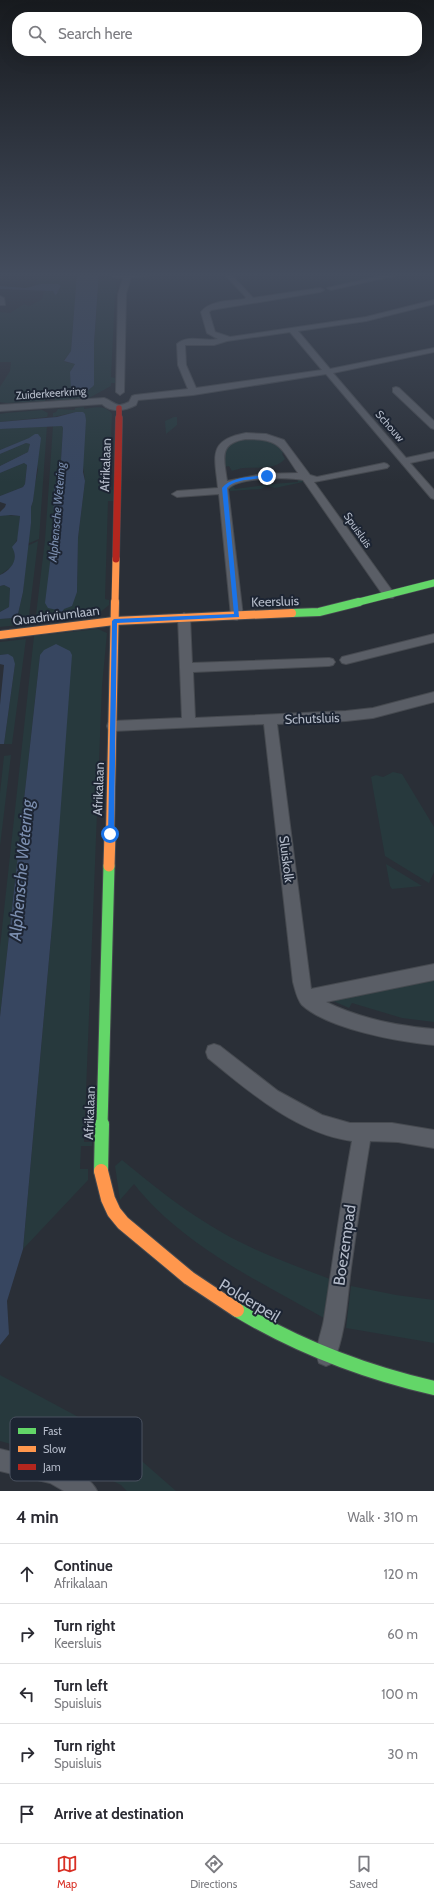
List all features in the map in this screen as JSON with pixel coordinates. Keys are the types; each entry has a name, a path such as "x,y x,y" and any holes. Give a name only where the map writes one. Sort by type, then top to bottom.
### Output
{"street":[{"path":"120,392 121,343"},
{"path":"185,343 181,344 182,365 193,392"},
{"name":"Schouw","path":"303,343 434,496"},
{"path":"135,398 193,392 327,372 434,350"},
{"path":"396,390 434,426"},
{"path":"120,392 130,393 135,398 133,403 120,408 111,406 104,400 109,394 120,392"},
{"name":"Zuiderkeerkring","path":"0,408 104,400"},
{"name":"Afrikalaan","path":"101,1171 120,408"},
{"name":"Spuisluis","path":"237,616 220,450 230,440 247,436 265,435 281,442 389,595"},
{"path":"404,461 434,455"},
{"path":"177,494 215,492 236,481 267,476 300,476 307,479 317,480 384,466"},
{"name":"Keersluis","path":"114,621 319,612 434,583"},
{"path":"184,617 189,723"},
{"name":"Quadriviumlaan","path":"0,635 114,621"},
{"path":"346,660 434,638"},
{"path":"187,668 330,662"},
{"name":"Schutsluis","path":"113,726 359,715 434,697"},
{"name":"Sluiskolk","path":"270,720 302,982 307,998"},
{"path":"307,998 434,972"},
{"path":"307,998 320,1007 381,1029 434,1037"},
{"path":"214,1052 271,1098 307,1117 338,1130 362,1134 386,1132 434,1138"},
{"name":"Boezempad","path":"326,1356 334,1322 350,1203 362,1134"},
{"name":"Polderpeil","path":"101,1171 105,1192 115,1215 188,1278 258,1324 326,1356 407,1383 434,1388"},
{"path":"0,1460 10,1462"},
{"path":"68,1481 86,1491"}],"shaded area":[{"path":"0,343 72,343 71,351 64,360 65,362 75,364 71,370 73,392 79,392 84,391 94,385 94,343 113,343 111,377 115,378 115,383 111,383 111,386 89,398 55,401 55,398 45,399 45,401 0,402 0,387 10,371 11,362 0,362"},
{"path":"84,407 84,409 106,409 112,414 109,489 113,490 113,501 108,501 105,599 109,600 109,605 98,614 35,623 45,540 53,426 62,426 63,428 61,460 66,463 66,468 54,491 54,508 56,513 64,609 77,592 78,538 85,481 76,412 53,417 53,413 58,409 75,410 75,408"},
{"path":"42,410 48,413 47,417 0,422 0,414"},
{"path":"177,417 177,425 166,434 165,421"},
{"path":"47,426 39,539 27,544 31,523 31,507 38,470 32,437 0,450 0,429"},
{"path":"262,438 277,444 284,451 282,454 285,459 281,463 266,467 242,468 232,471 229,466 225,467 223,454 230,445 240,441"},
{"path":"26,443 30,444 28,452 0,466 0,454"},
{"path":"24,463 27,465 25,484 23,487 0,496 0,473"},
{"path":"297,478 301,478 303,482 275,488 267,486 261,489 230,491 230,486 233,485 235,489 298,482"},
{"path":"0,516 20,516 18,538 14,545 15,561 11,567 0,575"},
{"path":"38,541 28,624 0,627 0,619 13,618 18,614 23,592 27,546"},
{"path":"4,585 10,588 9,607 0,612 0,586"},
{"path":"98,629 107,633 102,686 84,1142 92,1142 92,1146 81,1146 80,1169 88,1169 88,1180 23,1249 52,926 40,655 0,1017 0,947 34,636"},
{"path":"26,639 12,744 4,744 15,664 8,654 0,655 0,642"},
{"path":"11,755 0,846 0,793 4,756"},
{"path":"393,772 402,774 434,827 434,872 429,883 385,856 371,777 376,775 383,777"},
{"path":"386,864 422,886 392,889 390,886"},
{"path":"434,976 434,1022 402,1018 352,1003 349,1008 331,1000"},
{"path":"122,1160 153,1185 222,1233 267,1254 330,1279 324,1318 247,1275 197,1243 174,1225 134,1184 120,1200 115,1166"},
{"path":"351,1286 396,1295 434,1300 434,1343 346,1328"},
{"path":"0,1375 78,1417 10,1417 10,1444 0,1441"},
{"path":"142,1461 176,1491 127,1491 121,1485 113,1481 142,1481"}],"water":[{"path":"72,343 94,343 94,385 86,391 74,392 71,390 70,372 75,364 64,361 71,351"},
{"name":"Alphensche Wetering","path":"76,412 83,412 86,420 83,472 85,481 78,538 77,592 72,606 64,609 61,614 58,614 57,610 48,608 45,603 56,514 53,509 56,498 54,491 58,473 66,468 66,463 61,460 63,428 62,426 0,429 0,422 57,417"},
{"path":"38,434 41,438 31,507 31,523 23,592 18,614 13,618 0,619 0,612 9,607 10,588 4,585 0,586 0,575 8,570 13,563 15,556 12,547 17,541 20,516 0,516 0,512 6,504 0,502 0,496 23,487 25,484 27,465 24,463 0,473 0,466 28,452 30,444 26,443 0,454 0,450"},
{"name":"Alphensche Wetering","path":"56,644 70,651 72,655 52,926 23,1249 7,1301 9,1334 0,1345 0,1017 40,655 44,650"},
{"path":"8,654 13,657 15,664 4,744 0,744 0,705 4,665 0,664 0,655"}],"traffic: fast":[{"path":"292,613 319,612 434,583"},
{"path":"101,1171 109,866"},
{"path":"237,1310 260,1324 332,1358 382,1375 434,1388"}],"traffic: slow":[{"path":"109,866 116,559"},
{"path":"0,635 114,621 292,613"},
{"path":"101,1171 108,1199 118,1218 189,1278 237,1310"}],"traffic: jam":[{"path":"116,559 119,408"}],"route":[{"path":"110,834 114,621 237,616 224,488 228,484 236,481 267,476"}]}
